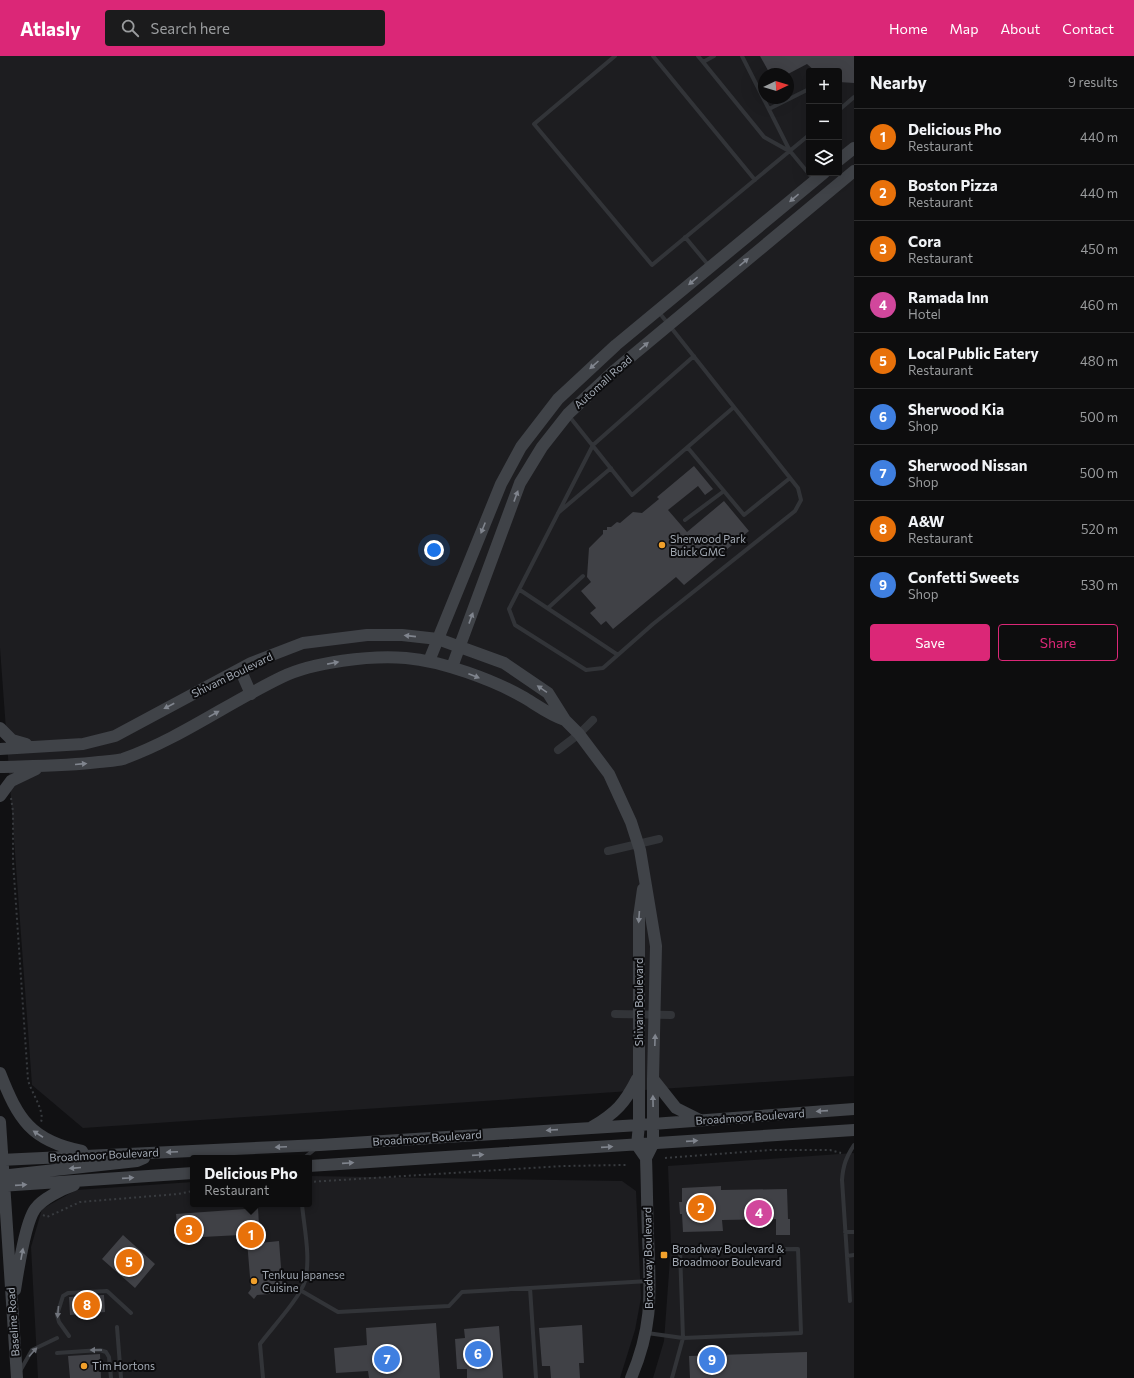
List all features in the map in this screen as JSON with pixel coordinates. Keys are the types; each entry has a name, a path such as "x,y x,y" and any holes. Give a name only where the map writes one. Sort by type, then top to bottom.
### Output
{"street":[{"path":"842,158 854,148"},
{"name":"Automall Road","path":"452,667 520,483 542,447 568,414 615,370 854,171"},
{"name":"Automall Road","path":"428,661 501,484 521,447 558,399 616,345 819,177"},
{"name":"Shivam Boulevard","path":"0,749 39,748 83,744 115,736 240,669 303,643 367,634 402,635 438,639 461,646 504,663 548,693 565,720 579,734 609,774 631,822 638,845 645,878 656,946 653,1079 654,1144"},
{"name":"Shivam Boulevard","path":"0,767 82,764 122,759 164,741 283,676 316,666 352,659 405,658 428,661 452,667 499,685 525,698 548,714 565,720"},
{"path":"240,669 251,694"},
{"path":"558,750 579,734 593,720"},
{"path":"0,728 12,740 39,748"},
{"path":"5,796 11,781 42,766"},
{"path":"608,851 659,839"},
{"name":"Shivam Boulevard","path":"637,1145 639,1125 640,1014 639,917 645,878"},
{"path":"615,1014 671,1015"},
{"path":"0,1072 12,1104 34,1132 62,1147 101,1155"},
{"path":"591,1127 618,1110 628,1097 639,1076"},
{"path":"653,1079 676,1108 700,1120"},
{"name":"Broadmoor Boulevard","path":"1,1160 320,1145 639,1125 854,1109"},
{"name":"Baseline Road","path":"0,1122 2,1180 17,1377"},
{"name":"Broadmoor Boulevard","path":"312,1166 854,1130"},
{"path":"637,1145 646,1158 654,1144"},
{"path":"2,1180 136,1161 154,1153"},
{"name":"Broadway Boulevard","path":"631,1378 647,1333 651,1281 646,1158"},
{"path":"2,1180 90,1180 190,1173"},
{"path":"12,1306 25,1235 35,1209 60,1190 90,1180"}],"lane":[{"path":"615,56 534,124 652,265 806,138"},
{"path":"653,56 755,180"},
{"path":"698,56 764,137 790,151 819,177"},
{"path":"703,62 714,56"},
{"path":"742,56 790,151"},
{"path":"769,109 806,90"},
{"path":"842,107 854,97"},
{"path":"685,237 710,267"},
{"path":"658,311 670,325 798,488 801,500 795,511 653,624 603,668 586,670 515,625 509,609 593,445 694,356"},
{"path":"568,414 632,495 734,407"},
{"path":"688,448 744,515 790,478"},
{"path":"556,515 611,468"},
{"path":"684,520 724,491"},
{"path":"548,608 583,576"},
{"path":"520,590 618,655"},
{"path":"308,1155 320,1145"},
{"path":"850,1301 842,1180 843,1167 847,1156 854,1145"},
{"path":"263,1378 260,1344 300,1290 304,1282 307,1264 302,1207"},
{"path":"845,1232 854,1232"},
{"path":"647,1333 683,1338 801,1333 798,1248 680,1250 683,1338 672,1378"},
{"path":"847,1256 854,1255"},
{"path":"300,1290 338,1312 450,1306 462,1292 651,1281"},
{"path":"530,1288 536,1378"},
{"path":"69,1336 62,1327 57,1314 61,1299 68,1293 107,1291 131,1313"},
{"path":"117,1327 121,1378"},
{"path":"17,1377 32,1350 57,1338"},
{"path":"57,1352 100,1350 106,1352 109,1357 111,1378"}],"path":[{"path":"5,796 12,800 13,811 12,842 28,1080 30,1089 42,1114 40,1124"},
{"path":"665,1158 771,1150 830,1150 838,1152"},
{"path":"312,1182 563,1166 626,1165"},
{"path":"39,1213 47,1217 80,1202 178,1194 190,1192"}],"shaded area":[{"path":"0,56 854,56 854,1076 83,1128 32,1085 0,648"},
{"path":"854,1153 854,1378 653,1378 664,1341 671,1245 668,1166"},
{"path":"312,1176 622,1181 636,1191 641,1298 635,1330 620,1378 38,1378 31,1247 42,1209 76,1190 190,1182 190,1207 312,1207"}],"building":[{"path":"760,56 854,56 854,83 842,82 842,68 812,68 807,64 794,71 794,68 767,68"},
{"name":"Sherwood Park Buick GMC","path":"694,466 713,489 705,495 698,486 668,510 687,532 724,501 749,531 684,585 676,577 613,629 606,621 601,625 590,613 596,608 581,591 591,582 587,577 589,548 603,534 603,530 607,530 607,527 611,527 617,522 620,523 633,512 642,513 659,499 657,497"},
{"path":"721,1186 721,1190 787,1189 790,1235 776,1235 776,1219 722,1220 723,1231 683,1232 682,1214 680,1214 679,1202 682,1202 682,1188"},
{"path":"258,1208 260,1243 279,1241 283,1293 257,1295 254,1299 248,1293 251,1289 247,1241 240,1235 184,1238 180,1243 174,1237 178,1232 176,1214"},
{"path":"123,1235 155,1264 135,1288 102,1259"},
{"path":"104,1295 105,1312 70,1315 69,1297"},
{"path":"436,1323 440,1378 369,1378 368,1371 336,1373 334,1348 367,1345 366,1328"},
{"path":"582,1325 584,1363 579,1363 580,1378 551,1378 550,1366 542,1366 539,1328"},
{"path":"499,1326 503,1378 467,1378 467,1369 457,1369 455,1339 465,1338 464,1329"},
{"path":"807,1352 807,1378 690,1378 689,1356"},
{"name":"Tim Hortons","path":"100,1354 101,1378 70,1378 68,1356"}],"place":[{"name":"Sherwood Park Buick GMC","path":"662,545"},
{"name":"Boston Pizza","path":"701,1208"},
{"name":"Ramada Inn","path":"759,1213"},
{"name":"Cora","path":"189,1230"},
{"name":"Delicious Pho","path":"251,1235"},
{"name":"Broadway Boulevard & Broadmoor Boulevard","path":"664,1255"},
{"name":"Local Public Eatery","path":"129,1262"},
{"name":"Tenkuu Japanese Cuisine","path":"254,1281"},
{"name":"A&W","path":"87,1305"},
{"name":"Sherwood Kia","path":"478,1354"},
{"name":"Sherwood Nissan","path":"387,1359"},
{"name":"Confetti Sweets","path":"712,1360"},
{"name":"Tim Hortons","path":"84,1366"}]}
